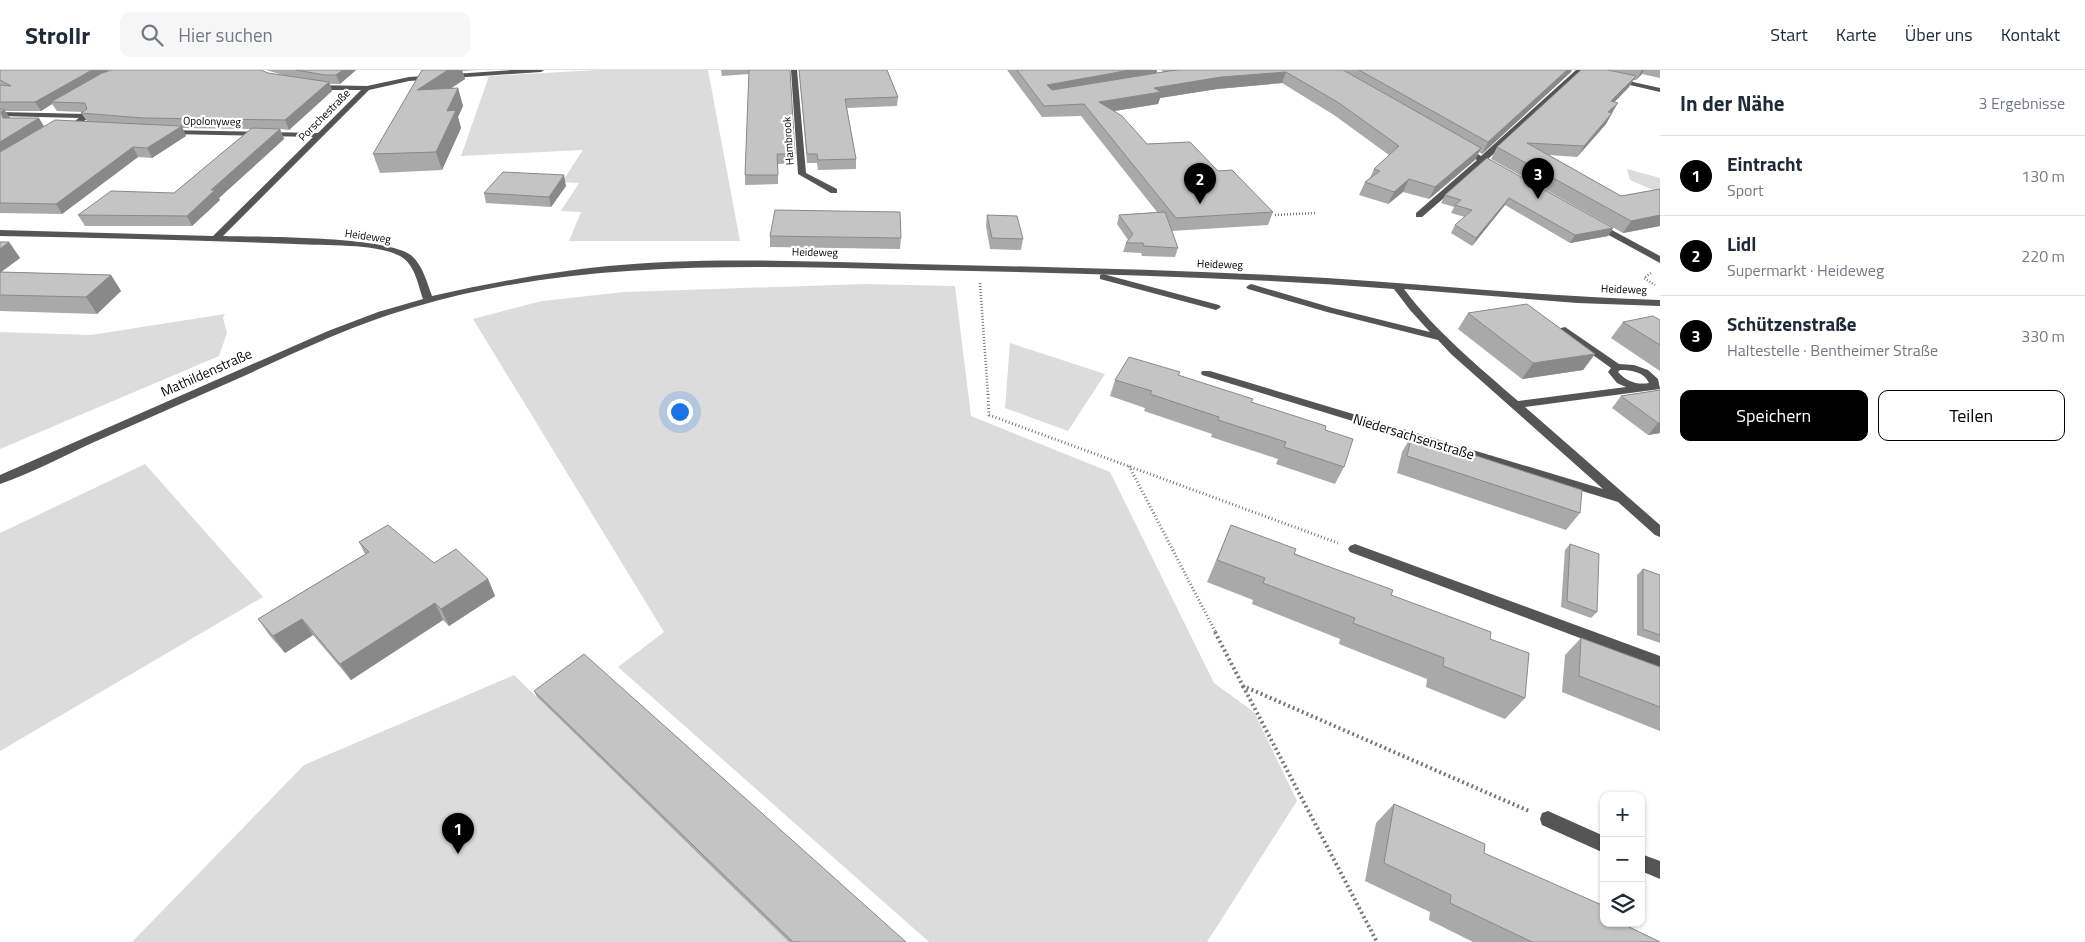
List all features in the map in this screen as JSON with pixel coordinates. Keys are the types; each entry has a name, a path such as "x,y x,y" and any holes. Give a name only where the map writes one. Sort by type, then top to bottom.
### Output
{"street":[{"name":"Porschestraße","path":"215,238 367,88 409,79 541,70"},
{"name":"Hambrook","path":"794,70 802,174 834,191"},
{"path":"1419,215 1580,71"},
{"path":"1606,78 1660,90"},
{"path":"310,85 328,88 367,88"},
{"path":"42,115 57,106"},
{"path":"0,114 87,116 70,125 91,127"},
{"path":"12,123 27,114"},
{"name":"Opolonyweg","path":"158,132 321,135"},
{"path":"1458,146 1507,174"},
{"path":"1592,222 1660,260"},
{"name":"Heideweg","path":"0,233 215,238 378,248 405,255 416,268 428,300 474,289 597,270 666,265 750,264 1083,271 1396,285 1482,294 1660,302"},
{"path":"1083,271 1216,307"},
{"name":"Niedersachsenstraße","path":"1396,285 1413,308 1441,338 1660,532"},
{"path":"1251,287 1330,310 1441,338"},
{"name":"Mathildenstraße","path":"0,480 346,327 428,300"},
{"path":"1565,330 1617,367 1635,368 1648,374 1652,377 1655,384 1654,387"},
{"path":"1617,367 1613,372 1623,382 1637,387 1654,387"},
{"name":"Niedersachsenstraße","path":"1206,373 1622,499"},
{"path":"1516,405 1654,387"},
{"path":"1355,549 1660,662"},
{"path":"1548,819 1600,843"},
{"path":"1645,864 1660,870"}],"path":[{"path":"1275,215 1316,213"},
{"path":"985,280 979,280 989,415 1355,549"},
{"path":"1129,466 1376,942"},
{"path":"1243,686 1548,819"}],"shaded area":[{"path":"598,70 708,70 740,241 569,241 581,212 561,211 579,183 562,182 583,150 461,156 489,76"},
{"path":"1627,169 1660,178 1660,193 1630,180"},
{"path":"865,284 955,286 971,416 1110,472 1214,683 1254,712 1297,801 1207,942 929,942 618,667 664,632 473,319 542,301 624,292"},
{"path":"225,314 223,318 227,333 219,356 0,449 0,332 91,335"},
{"path":"1010,343 1105,374 1068,431 1005,408"},
{"path":"145,464 263,597 0,751 0,533"},
{"path":"514,675 789,942 132,942 304,765"}],"building":[{"path":"0,70 92,70 35,102 0,102 0,85 11,86 0,80"},
{"path":"112,70 261,70 268,73 329,82 285,120 143,118 81,113 87,109 85,103 51,102 102,73"},
{"path":"296,70 343,70 336,75 325,75"},
{"path":"422,70 448,70 417,90 458,88 447,111 456,110 436,152 373,154"},
{"path":"749,70 790,70 795,154 777,154 778,175 745,175"},
{"path":"799,70 887,70 898,97 845,99 856,159 818,160 817,154 807,154"},
{"path":"1017,70 1130,70 1047,85 1052,90 1179,70 1343,70 1481,148 1435,187 1409,179 1394,192 1365,182 1380,171 1374,169 1399,146 1339,103 1286,72 1221,77 1154,88 1161,92 1099,102 1122,116 1147,144 1190,142 1218,171 1232,170 1273,212 1176,218 1084,104 1044,106"},
{"path":"1359,70 1567,70 1488,142"},
{"path":"1581,70 1608,70 1636,76 1611,101 1618,103 1608,112 1612,113 1584,146 1527,143 1621,196 1660,189 1660,215 1631,221 1497,147"},
{"path":"0,109 4,109 1,112 3,118 39,118 0,142"},
{"path":"55,120 182,126 147,148 133,147 56,204 0,203 0,152"},
{"path":"252,128 280,129 211,190 215,190 187,216 78,215 111,191 174,193"},
{"path":"1487,158 1613,228 1575,235 1509,198 1476,238 1455,225 1472,210 1455,205 1461,200 1445,195"},
{"path":"503,172 564,175 549,197 484,193"},
{"path":"775,210 900,212 901,238 770,236"},
{"path":"1165,212 1178,248 1144,246 1143,243 1126,243 1133,234 1119,215"},
{"path":"987,215 1017,216 1023,239 992,238"},
{"path":"0,242 9,242 0,249"},
{"path":"0,272 111,275 86,297 0,295"},
{"path":"1527,304 1595,354 1533,363 1468,313"},
{"path":"1653,316 1660,320 1660,345 1623,322"},
{"path":"1129,357 1180,372 1178,375 1253,399 1251,402 1326,426 1325,430 1353,439 1344,467 1284,447 1286,442 1218,420 1219,417 1150,394 1152,391 1115,380"},
{"path":"1660,390 1660,423 1621,396"},
{"path":"1412,435 1582,490 1580,513 1407,456"},
{"path":"388,525 434,563 456,549 488,579 441,609 435,603 340,664 302,619 273,636 258,619 369,552 359,542"},
{"path":"1231,525 1296,549 1294,554 1393,590 1391,595 1491,632 1490,639 1529,653 1525,698 1443,666 1444,658 1353,623 1355,618 1263,583 1265,578 1217,560"},
{"path":"1570,544 1599,554 1597,612 1567,601"},
{"path":"1643,569 1660,575 1660,635 1643,629"},
{"path":"1581,638 1660,667 1660,707 1579,676"},
{"path":"584,654 906,942 793,942 534,691"},
{"path":"1394,804 1485,844 1484,853 1600,904 1600,927 1629,927 1660,942 1532,942 1450,903 1451,895 1384,863"}],"place":[{"name":"Schützenstraße","path":"1538,199"},
{"name":"Lidl","path":"1200,204"},
{"name":"Eintracht","path":"458,854"}]}
